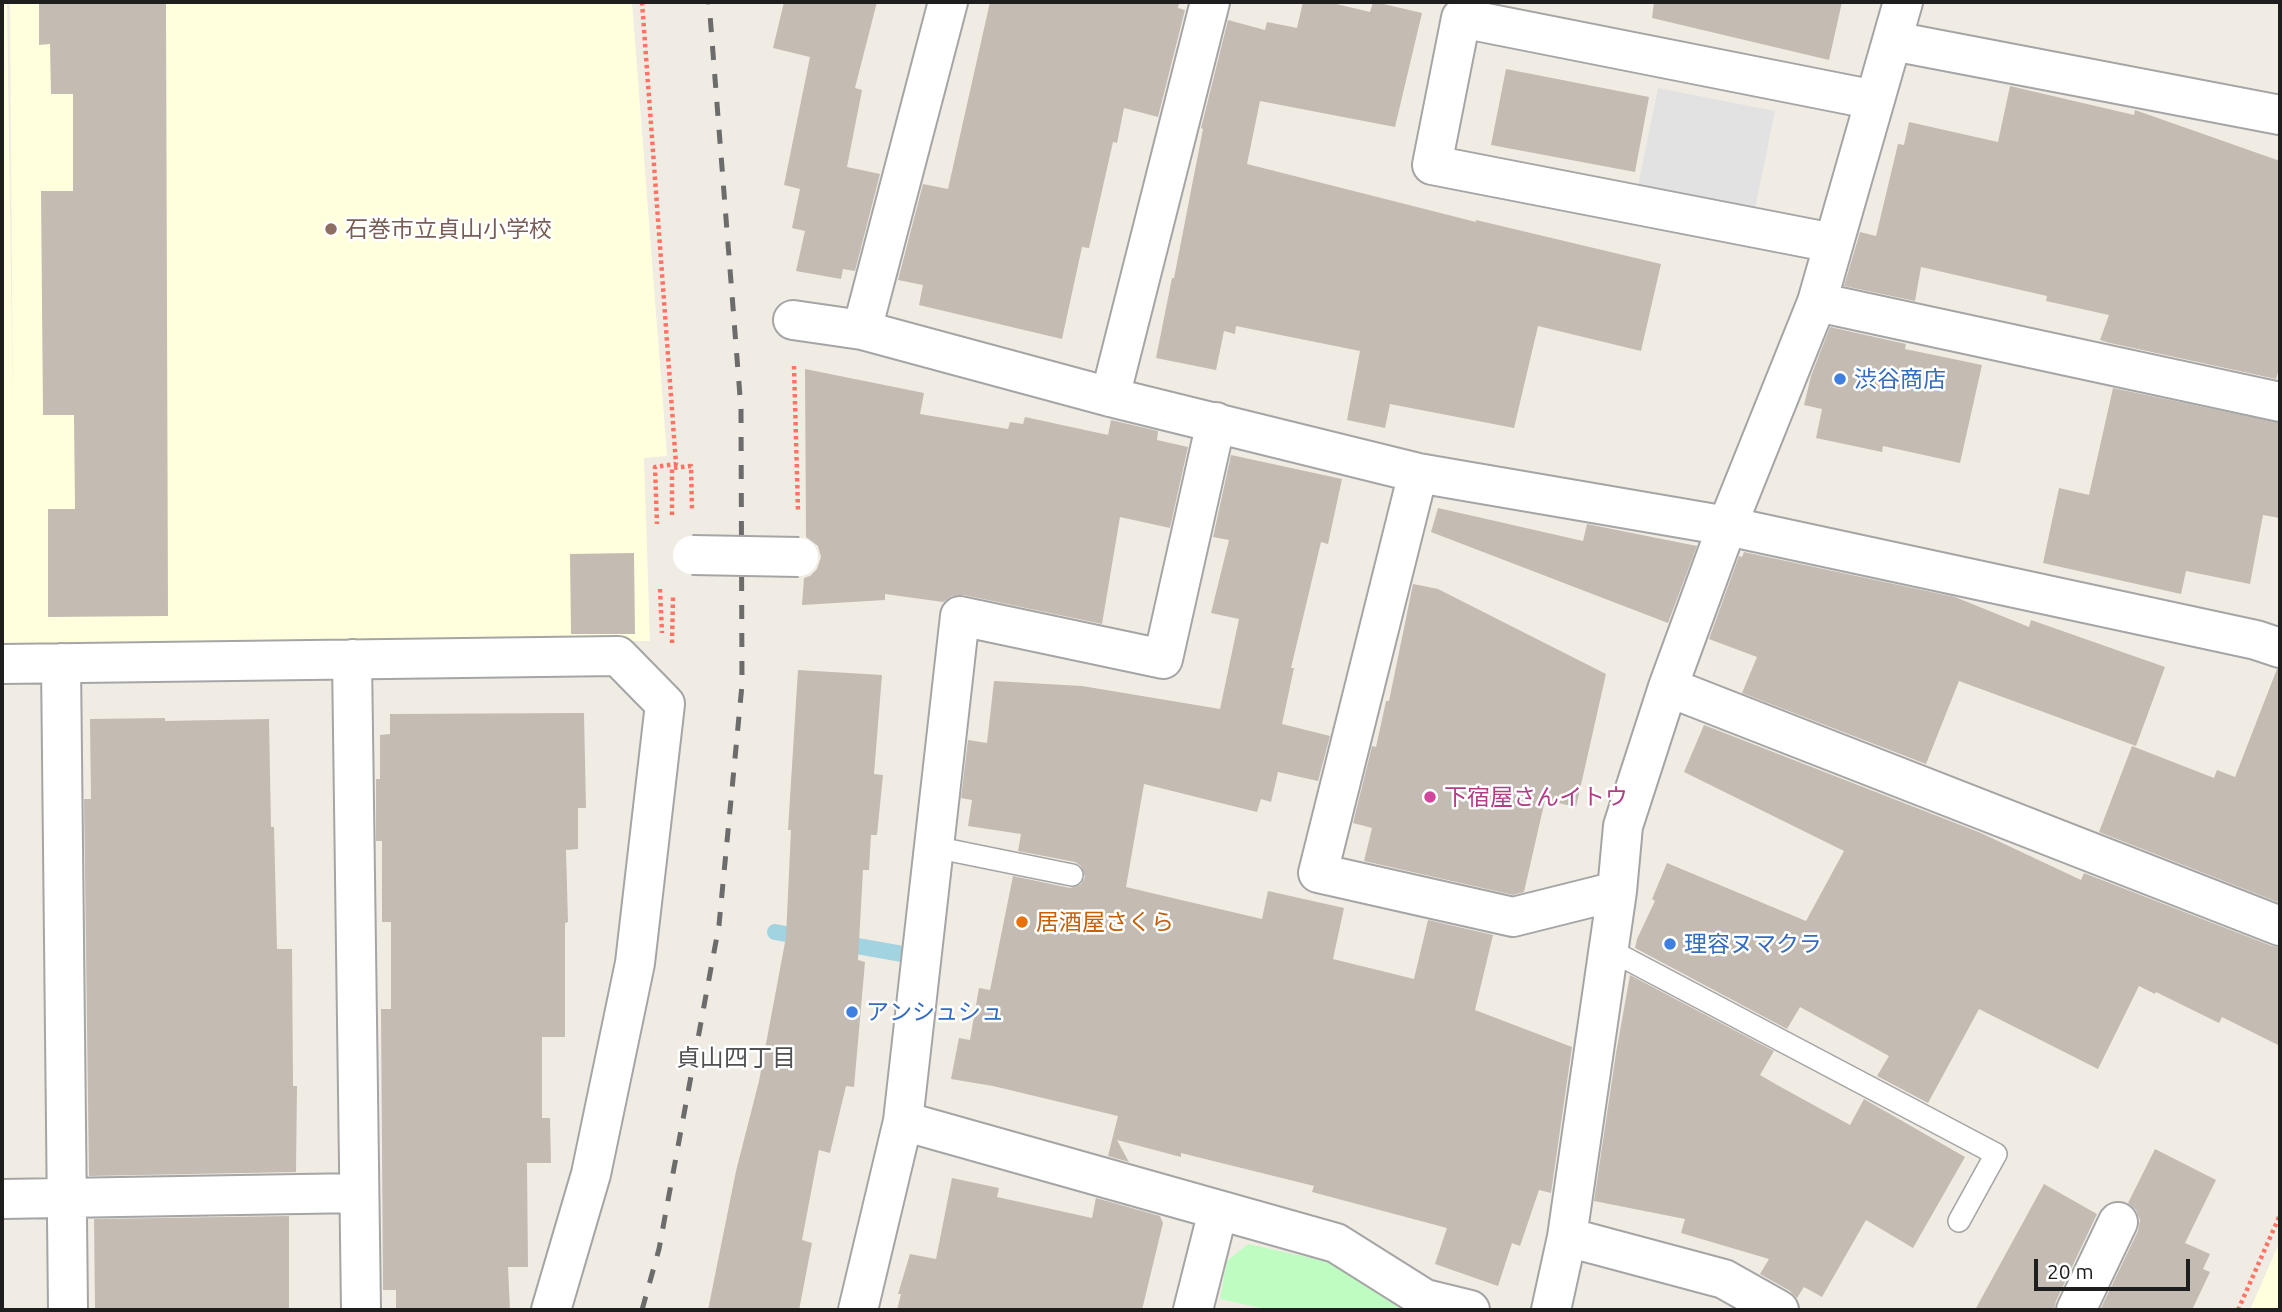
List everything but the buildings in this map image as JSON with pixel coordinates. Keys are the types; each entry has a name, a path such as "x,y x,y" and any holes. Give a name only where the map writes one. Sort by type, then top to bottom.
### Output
{"street":[{"path":"862,330 948,2"},
{"path":"1110,397 1210,2"},
{"path":"1551,1310 1567,1237 1617,891 1623,826 1668,687 1727,526 1817,302 1903,2"},
{"path":"1833,243 1432,165 1461,18 1875,100"},
{"path":"1893,41 2280,115"},
{"path":"1817,302 2280,402"},
{"path":"793,320 862,330 1110,397 1419,473 1727,526 2230,634 2280,648"},
{"path":"858,1310 903,1121 960,616 1163,659 1216,422"},
{"path":"1419,473 1318,873 1513,917 1617,891"},
{"path":"692,555 799,557"},
{"path":"2,664 618,656 665,704 635,963 591,1174 551,1310"},
{"path":"352,659 361,1310"},
{"path":"61,663 68,1310"},
{"path":"1668,687 2280,926"},
{"path":"903,1121 1336,1243 1425,1298 1470,1310"},
{"path":"2,1199 359,1193"},
{"path":"1193,1310 1219,1211"},
{"path":"2076,1310 2118,1222"},
{"path":"1567,1237 1724,1279 1779,1310"}],"lane":[{"path":"934,847 1072,875"},
{"path":"1608,949 1996,1154 1959,1221"}],"path":[{"path":"642,2 676,464 655,467 658,535"},
{"path":"793,320 799,557"},
{"path":"660,589 662,643 673,643"},
{"path":"2238,1310 2280,1215"}],"shaded area":[{"name":"石巻市立貞山小学校","path":"2,2 7,2 13,422 10,2 632,2 667,456 644,458 650,641 2,644"},
{"path":"1658,88 1775,111 1755,209 1638,186"},
{"path":"2280,1241 2280,1310 2250,1310"}],"green space":[{"path":"1248,1244 1329,1262 1398,1307 1397,1310 1270,1310 1220,1299 1227,1261"}],"waterway":[{"path":"775,932 807,938"},
{"path":"840,943 914,956"}],"railway":[{"path":"642,1310 659,1249 719,925 742,685 741,409 709,2"}],"place":[{"name":"石巻市立貞山小学校","path":"331,229"},
{"name":"渋谷商店","path":"1840,379"},
{"name":"下宿屋さんイトウ","path":"1430,797"},
{"name":"居酒屋さくら","path":"1022,922"},
{"name":"理容ヌマクラ","path":"1670,944"},
{"name":"アンシュシュ","path":"852,1012"}],"district":[{"name":"貞山四丁目","path":"736,1058"}]}
